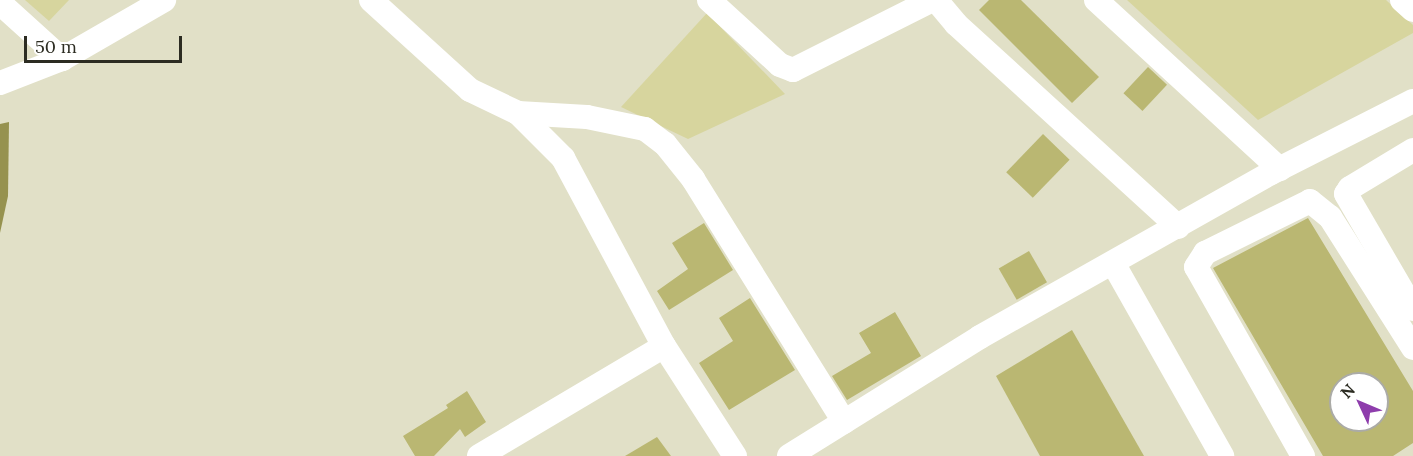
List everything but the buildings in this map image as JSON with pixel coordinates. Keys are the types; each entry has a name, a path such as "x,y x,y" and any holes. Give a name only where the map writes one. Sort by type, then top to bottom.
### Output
{"street":[{"path":"0,83 62,59 164,0"},
{"path":"371,0 470,90 518,113 563,158 664,346 735,456"},
{"path":"709,0 780,65 794,70 934,0 956,24 1178,227"},
{"path":"1096,0 1280,170"},
{"path":"1402,0 1413,10"},
{"path":"0,3 62,59"},
{"path":"789,456 980,337 1246,188 1413,101"},
{"path":"518,113 587,117 645,129 664,144 693,179 844,422"},
{"path":"1413,150 1350,188 1346,194 1413,309"},
{"path":"1246,188 1269,220"},
{"path":"1303,456 1196,267 1205,254 1310,201 1330,217 1413,348"},
{"path":"1206,211 1227,242"},
{"path":"1113,263 1222,456"},
{"path":"479,456 664,346"}],"shaded area":[{"path":"25,0 69,0 49,21"},
{"path":"1127,0 1386,0 1413,25 1413,33 1258,120"},
{"path":"707,13 785,94 688,139 621,107"},
{"path":"9,122 8,196 0,233 0,124"}]}
